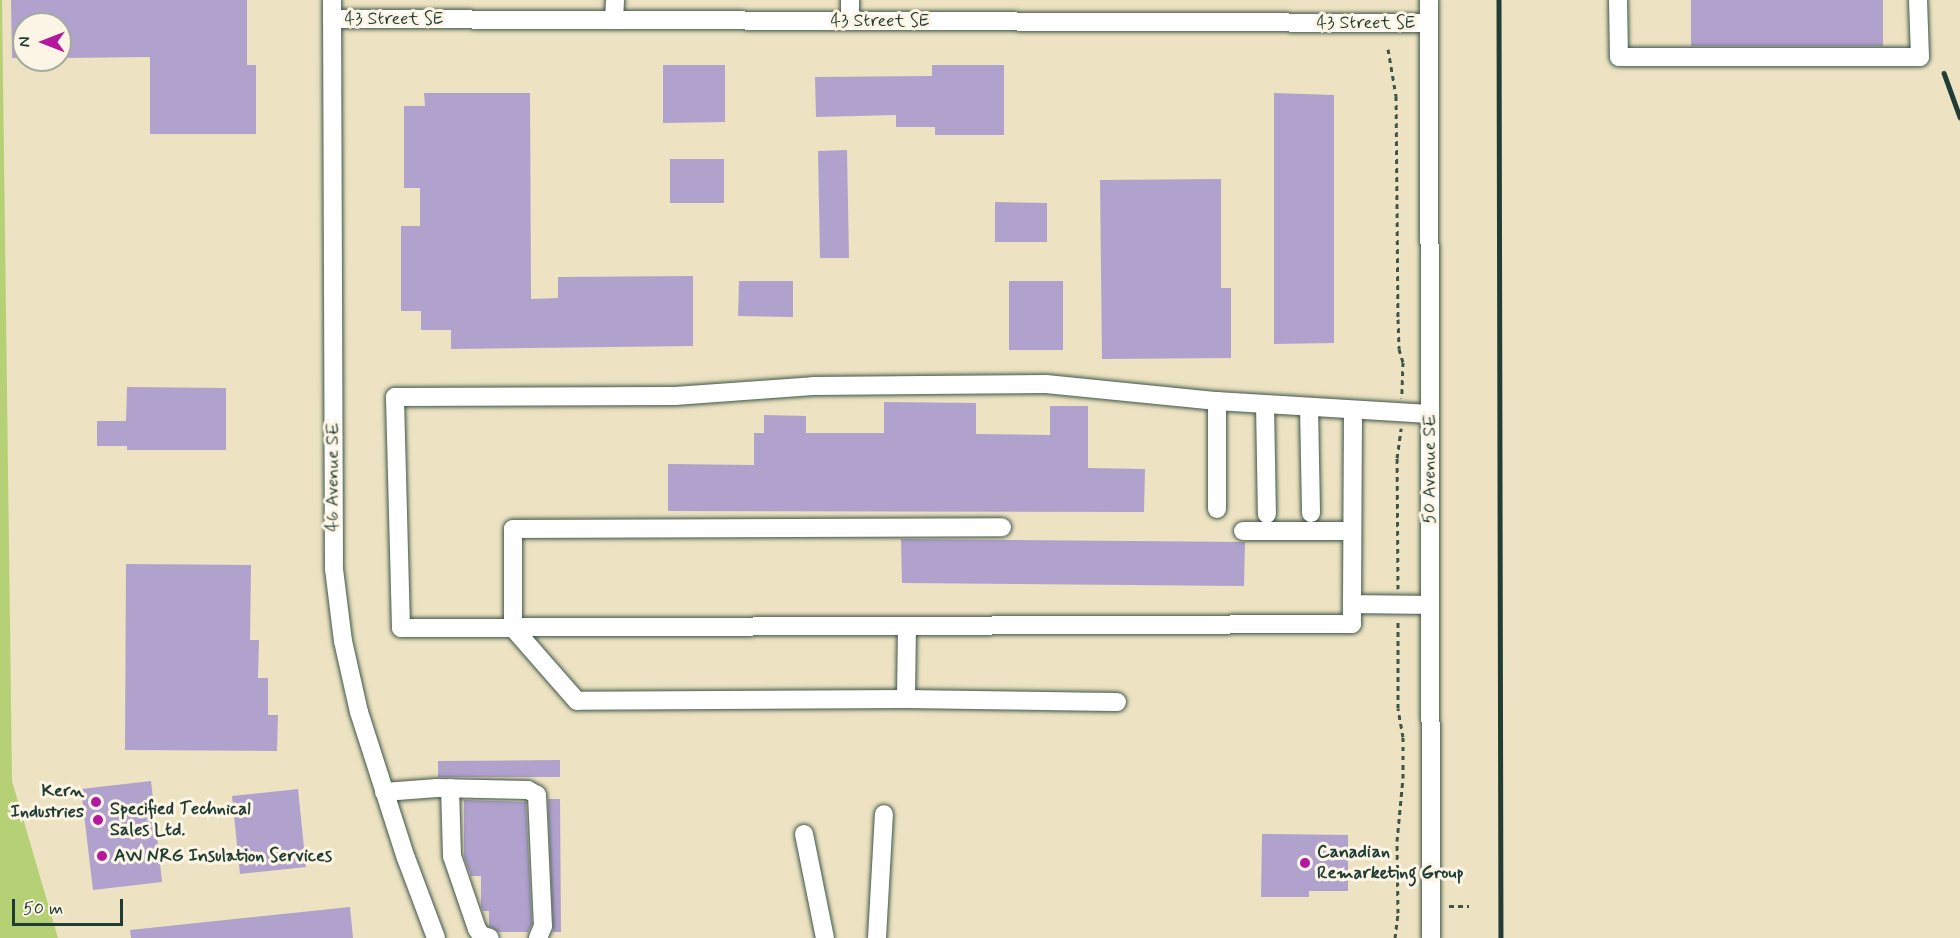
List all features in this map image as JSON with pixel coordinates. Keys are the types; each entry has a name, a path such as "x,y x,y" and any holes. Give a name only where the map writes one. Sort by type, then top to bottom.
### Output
{"street":[{"name":"46 Avenue SE","path":"332,0 333,569 343,641 359,712 384,792 436,938"},
{"path":"614,20 615,0"},
{"path":"850,0 850,21"},
{"name":"50 Avenue SE","path":"1429,0 1431,938"},
{"path":"1618,0 1619,57 1920,57 1918,0"},
{"name":"43 Street SE","path":"332,19 1428,23"},
{"path":"1353,411 1352,624 401,628 395,397 675,396 813,386 1046,384 1217,401 1430,414"},
{"path":"1217,401 1217,509"},
{"path":"1265,404 1267,514"},
{"path":"1309,406 1311,513"},
{"path":"1002,527 513,529 513,628 577,701 906,699 1117,702"},
{"path":"1243,531 1352,531"},
{"path":"1352,604 1430,605"},
{"path":"906,699 907,626"},
{"path":"384,792 450,788 528,790 537,795 543,926 538,938"},
{"path":"450,788 452,856 477,929 481,935 490,938"},
{"path":"877,938 884,814"},
{"path":"804,834 825,938"},
{"path":"1421,938 1430,917"}],"path":[{"path":"1388,49 1396,96 1398,319 1399,348 1403,362 1402,413 1397,458 1398,708 1403,737 1403,778 1397,841 1398,913 1395,938"},
{"path":"1449,906 1469,906"}],"green space":[{"path":"0,0 2,0 12,781 58,938 0,938"}],"building":[{"path":"11,0 247,0 247,65 256,65 256,134 150,134 150,57 72,58 72,12 12,12 12,58"},
{"path":"1691,0 1883,0 1883,46 1691,46"},
{"path":"663,65 725,65 725,122 663,123"},
{"path":"932,65 1004,65 1004,135 935,135 935,127 896,127 896,115 816,117 815,77 932,76"},
{"path":"424,93 530,93 531,299 558,298 558,277 693,276 693,346 451,349 451,330 421,330 421,311 401,311 401,226 420,226 420,188 404,188 404,106 425,106"},
{"path":"1274,93 1334,95 1334,343 1274,344"},
{"path":"847,150 849,258 820,258 818,151"},
{"path":"670,159 724,159 724,203 670,203"},
{"path":"1221,179 1221,288 1231,288 1231,358 1102,359 1100,180"},
{"path":"995,202 1047,203 1047,242 995,242"},
{"path":"739,281 793,281 793,317 738,316"},
{"path":"1009,281 1063,281 1063,350 1009,350"},
{"path":"127,387 226,388 226,450 127,450 127,446 97,446 97,421 126,421"},
{"path":"884,402 976,403 976,434 1050,435 1050,406 1088,406 1088,468 1145,469 1144,512 668,511 668,464 754,465 754,433 764,433 764,415 806,416 806,433 884,433"},
{"path":"901,539 1245,542 1244,586 902,583"},
{"path":"126,564 251,565 250,640 259,640 258,678 268,678 268,715 278,715 277,751 125,750"},
{"path":"560,760 560,777 438,777 438,761"},
{"path":"151,781 162,882 93,890 81,789"},
{"path":"298,789 306,867 240,874 232,796"},
{"path":"548,799 560,799 561,932 553,932"},
{"path":"464,800 526,802 532,924 528,932 499,932 489,926 489,911 483,911 481,906 481,876 471,876 464,857"},
{"name":"Canadian Remarketing Group","path":"1262,834 1348,835 1348,891 1309,891 1309,897 1261,897"},
{"path":"350,907 353,938 131,938 130,930"}],"railway":[{"path":"1499,0 1501,938"},
{"path":"1944,73 1960,117"}],"place":[{"name":"Kern Industries","path":"96,802"},
{"name":"Specified Technical Sales Ltd.","path":"98,820"},
{"name":"AW NRG Insulation Services","path":"102,856"},
{"name":"Canadian Remarketing Group","path":"1305,863"}]}
